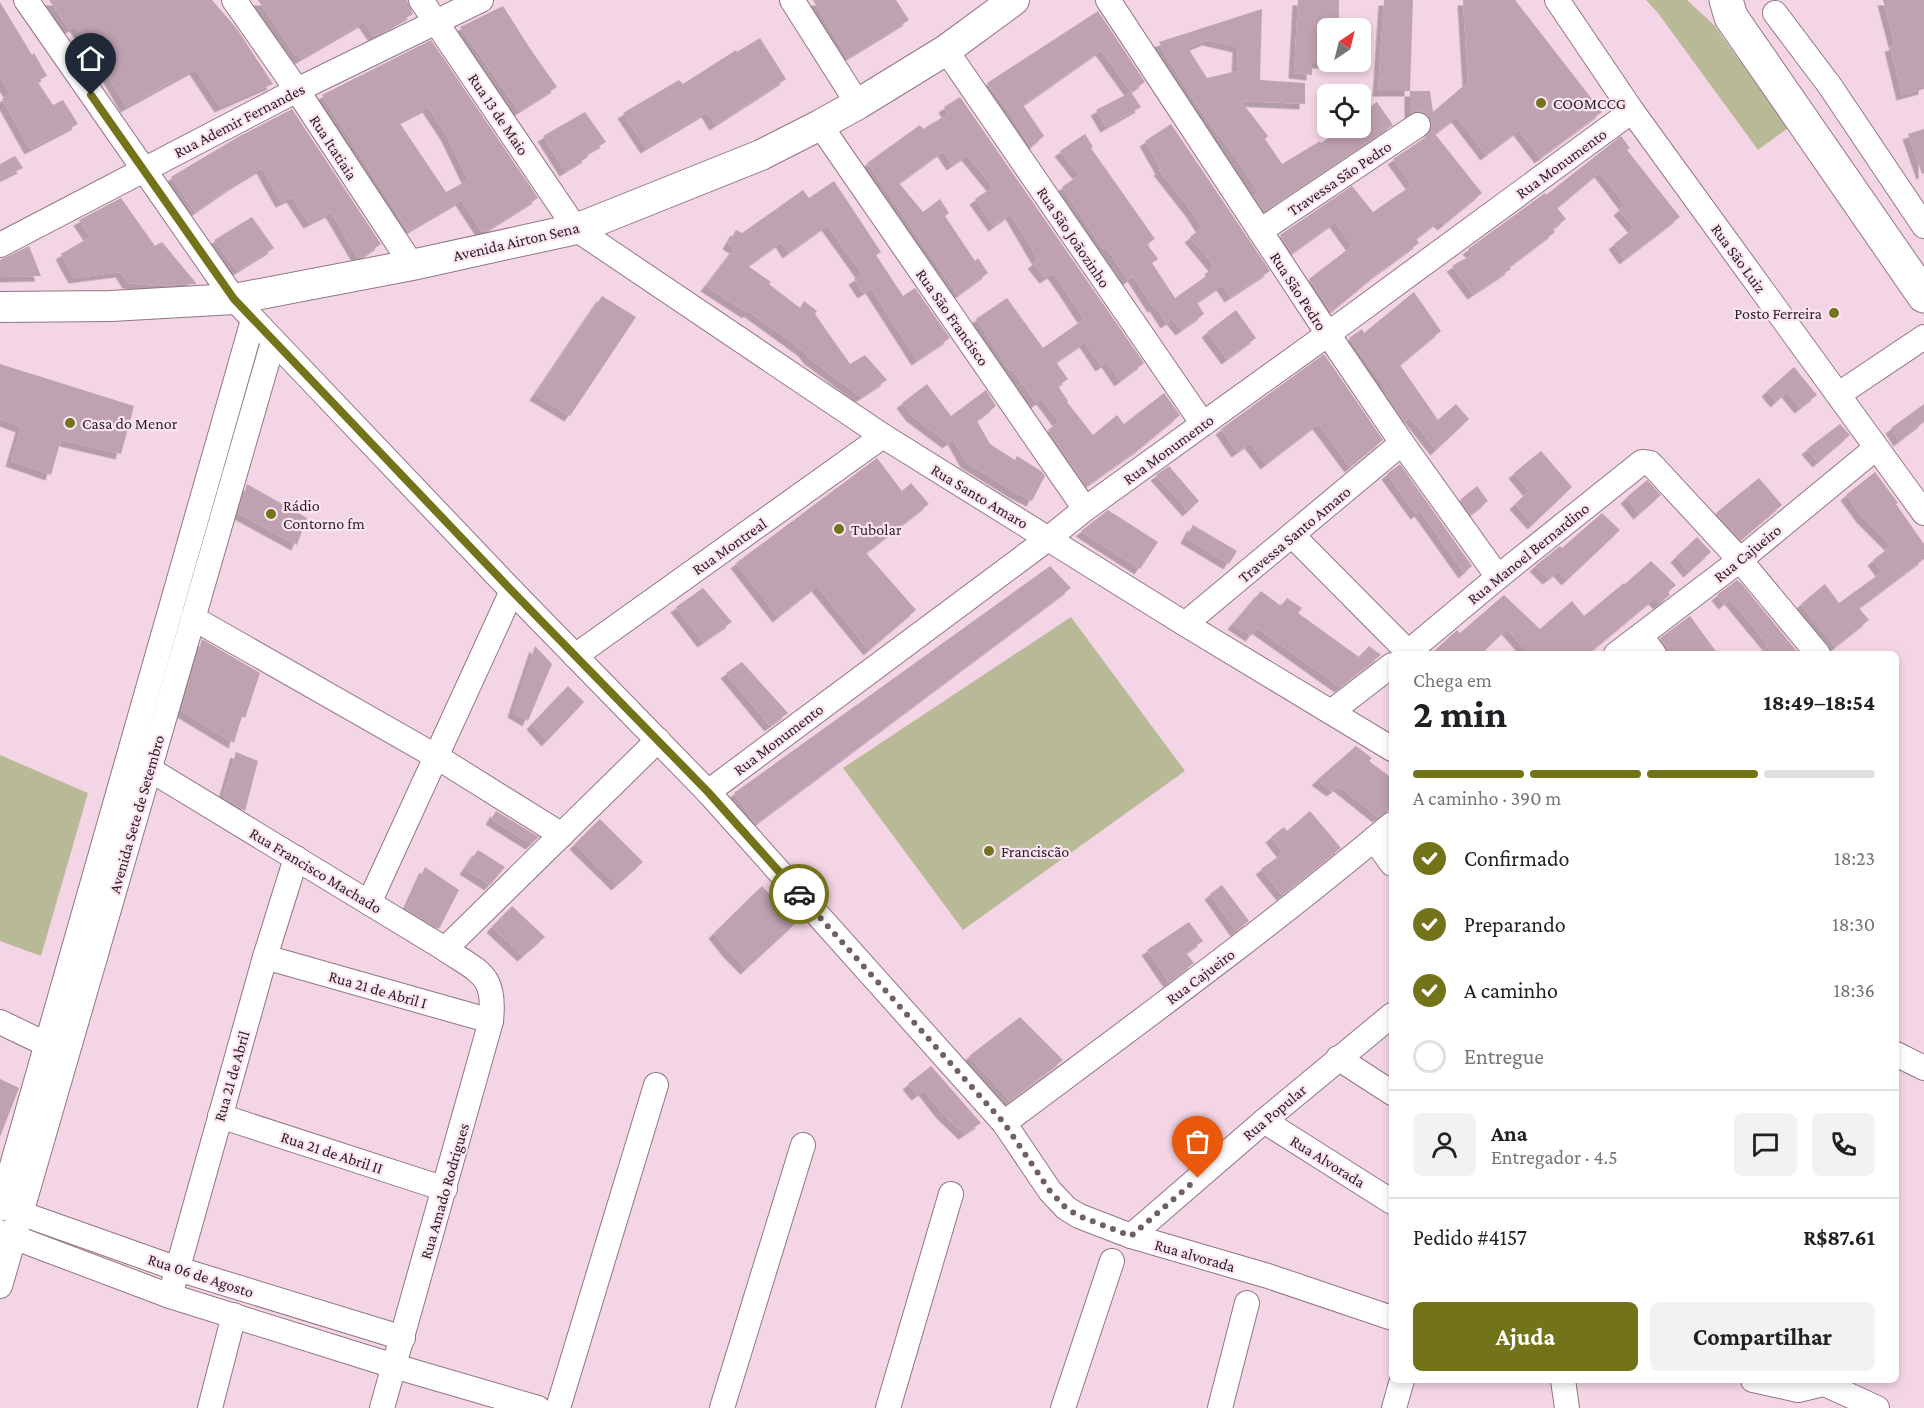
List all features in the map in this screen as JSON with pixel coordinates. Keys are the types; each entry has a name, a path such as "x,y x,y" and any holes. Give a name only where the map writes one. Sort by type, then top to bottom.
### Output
{"highway":[{"path":"1722,6 1924,296"}],"main road":[{"name":"Avenida Airton Sena","path":"0,307 111,306 243,310 412,265 576,229 761,155 820,125 946,50 1014,0"}],"street":[{"name":"Rua alvorada","path":"26,0 243,310 708,792 1004,1123 1050,1191 1066,1208 1079,1216 1131,1236 1268,1276 1389,1317"},
{"name":"Rua Itatiaia","path":"234,0 297,90 412,265"},
{"name":"Rua 13 de Maio","path":"421,0 576,229"},
{"name":"Rua Ademir Fernandes","path":"0,245 297,90 481,0"},
{"path":"792,0 858,104"},
{"name":"Rua São Pedro","path":"1108,0 1328,334 1402,443 1498,577"},
{"name":"Rua São Luiz","path":"1557,0 1632,111 1924,513"},
{"path":"1760,58 1775,6"},
{"path":"1775,6 1924,226"},
{"name":"Rua São Joãozinho","path":"946,50 1203,424"},
{"name":"Rua Monumento","path":"708,792 1049,538 1085,508 1328,334 1632,111"},
{"name":"Rua São Francisco","path":"820,125 1085,508"},
{"name":"Travessa São Pedro","path":"1260,231 1418,125"},
{"name":"Rua Santo Amaro","path":"576,229 883,436 1185,624 1389,747"},
{"name":"Avenida Sete de Setembro","path":"0,1286 7,1234 5,1209 243,310"},
{"name":"Avenida Sete de Setembro","path":"5,1209 149,769 273,342"},
{"path":"1839,394 1922,344"},
{"name":"Rua Montreal","path":"575,656 883,436"},
{"name":"Travessa Santo Amaro","path":"1185,624 1402,443"},
{"name":"Rua Cajueiro","path":"1627,651 1648,645 1740,560 1876,448"},
{"name":"Rua Manoel Bernardino","path":"1409,651 1642,462 1653,466 1740,560"},
{"path":"1293,535 1397,651"},
{"path":"1740,560 1816,651"},
{"path":"369,903 512,591"},
{"path":"193,618 437,757 562,835"},
{"name":"Rua Manoel Bernardino","path":"1331,712 1389,667"},
{"path":"445,949 658,740"},
{"name":"Rua Francisco Machado","path":"149,769 445,949 482,974"},
{"path":"1383,832 1389,853"},
{"name":"Rua Cajueiro","path":"1004,1123 1222,960 1332,875 1383,832"},
{"name":"Rua 21 de Abril","path":"170,1296 265,957 296,858"},
{"name":"Rua 21 de Abril I","path":"265,957 491,1021"},
{"name":"Rua Amado Rodrigues","path":"382,1408 491,1021 493,1003 491,987 482,974"},
{"name":"Rua Popular","path":"1131,1236 1338,1058 1389,1017"},
{"path":"0,1022 48,1045"},
{"path":"1899,1056 1924,1068"},
{"path":"1338,1058 1389,1091"},
{"path":"558,1408 656,1085"},
{"name":"Rua 21 de Abril II","path":"220,1116 445,1189"},
{"name":"Rua Alvorada","path":"1264,1121 1389,1200"},
{"path":"722,1408 803,1145"},
{"path":"888,1408 951,1194"},
{"name":"Rua 06 de Agosto","path":"5,1209 178,1269 403,1338"},
{"name":"Rua 06 de Agosto","path":"7,1234 170,1296 538,1408"},
{"path":"1063,1408 1112,1261"},
{"path":"1220,1408 1247,1303"},
{"path":"210,1408 234,1315"},
{"path":"1394,1408 1401,1383"},
{"path":"1563,1383 1567,1408"},
{"path":"1766,1383 1798,1390 1828,1391 1877,1408"}],"green space":[{"path":"1646,0 1687,0 1714,25 1788,128 1758,150 1658,13"},
{"name":"Franciscão","path":"1071,617 1185,771 963,930 843,768"},
{"path":"0,755 88,793 41,956 0,941"}],"building":[{"path":"49,0 212,0 237,29 273,84 220,107 195,69 126,107 103,67 75,26 69,29"},
{"path":"258,0 407,0 413,14 374,36 364,22 300,59"},
{"path":"813,0 896,0 909,20 847,58"},
{"path":"1298,0 1339,0 1339,18 1317,18 1317,63 1312,63 1312,75 1294,73"},
{"path":"1384,0 1413,0 1410,91 1378,91"},
{"path":"1463,0 1515,0 1602,112 1540,158 1519,130 1486,155 1457,117 1435,134 1482,193 1443,225 1439,221 1416,239 1419,243 1331,312 1309,279 1352,246 1335,222 1292,253 1280,235 1352,186 1373,212 1412,185 1393,159 1426,137 1432,125 1425,113 1418,111 1410,113 1410,91 1430,91 1433,112 1468,82"},
{"path":"1883,0 1924,0 1924,89 1902,95 1890,46 1895,45"},
{"path":"0,2 47,76 37,81 53,105 63,100 78,124 30,149 2,99 10,94 0,77"},
{"path":"503,6 557,87 519,111 460,27"},
{"path":"1262,9 1260,80 1305,83 1305,104 1241,101 1268,136 1265,139 1282,164 1328,138 1371,138 1371,106 1377,102 1393,125 1264,211 1254,196 1259,193 1200,110 1159,42","holes":["1208,40 1238,47 1237,71 1207,78 1188,48"]},
{"path":"1098,11 1145,82 1131,92 1101,50 1023,105 1044,136 1031,147 987,83"},
{"path":"760,38 786,79 715,125 707,112 646,148 623,113 679,80 683,84 736,50 737,52"},
{"path":"431,40 538,198 484,232 461,200 408,231 322,95","holes":["428,107 447,136 468,180 446,192 399,122"]},
{"path":"1131,92 1141,107 1106,127 1096,110"},
{"path":"960,97 1144,363 1120,381 1107,362 1101,366 1085,342 1056,362 1068,379 1058,386 1067,402 1093,435 1117,415 1124,424 1164,393 1180,415 1140,448 1086,486 1048,430 1059,422 1042,399 1036,403 1012,369 1010,371 976,319 1007,298 1043,348 1084,319 1063,287 1053,273 1045,278 1033,263 1038,260 1011,214 994,226 975,199 993,187 967,155 952,165 943,151 899,183 923,212 940,199 949,213 945,216 975,261 978,258 988,273 958,295 867,163 920,125 923,129 948,114 944,107"},
{"path":"292,109 381,244 362,257 358,258 331,212 309,223 292,197 281,202 262,168 195,212 171,177 238,137"},
{"path":"585,112 606,142 586,154 588,157 565,171 543,136"},
{"path":"1171,124 1270,271 1230,297 1222,285 1197,302 1204,314 1181,330 1172,319 1166,323 1133,276 1128,280 1106,247 1103,249 1062,187 1079,175 1060,151 1085,134 1093,147 1091,148 1155,239 1147,244 1158,259 1152,263 1175,298 1212,272 1210,269 1214,266 1190,237 1202,228 1159,170 1161,169 1145,141"},
{"path":"1924,129 1924,173 1922,174 1908,134"},
{"path":"1621,136 1630,148 1627,150 1680,217 1625,259 1614,244 1634,228 1619,210 1625,205 1600,172 1557,208 1566,219 1553,229 1555,232 1509,267 1511,269 1473,294 1452,266 1473,254 1468,249 1545,193 1546,195"},
{"path":"15,156 23,168 0,179 0,164"},
{"path":"834,181 881,252 876,255 903,296 915,288 950,338 917,360 871,288 863,293 854,279 862,274 827,225 788,253 781,242 748,266 771,282 769,284 800,308 804,301 817,311 815,314 850,364 865,355 887,380 861,397 749,311 748,313 706,286 735,248 728,244 736,230 742,233 803,190 809,198"},
{"path":"121,198 155,246 162,242 197,284 156,286 128,283 121,272 74,278 61,254 90,237 79,220"},
{"path":"252,217 274,248 237,271 214,240"},
{"path":"29,246 41,276 0,277 0,260"},
{"path":"1414,292 1441,331 1400,365 1438,420 1456,404 1469,419 1436,450 1410,417 1405,422 1385,393 1387,391 1382,383 1349,338 1362,329 1364,333"},
{"path":"602,296 636,317 570,416 535,395"},
{"path":"1236,310 1256,338 1227,359 1207,332"},
{"path":"1324,354 1383,440 1350,467 1318,424 1266,464 1250,443 1237,452 1221,429"},
{"name":"Casa do Menor","path":"0,364 134,406 121,454 61,440 51,475 11,461 21,427 0,419"},
{"path":"1794,367 1817,395 1800,408 1787,392 1776,402 1767,391"},
{"path":"927,384 951,416 986,390 996,406 977,421 990,444 1015,460 1017,456 1045,476 1032,501 966,462 953,439 948,443 912,416 902,403"},
{"path":"1924,404 1924,422 1899,441 1891,428"},
{"path":"1840,424 1850,435 1818,462 1807,449"},
{"path":"1541,451 1572,487 1533,524 1515,504 1529,491 1514,473"},
{"name":"Tubolar","path":"877,458 902,491 911,483 929,504 866,553 916,610 869,650 817,586 778,617 736,563"},
{"path":"1400,464 1472,566 1464,573 1420,511 1416,514 1387,474"},
{"path":"1169,466 1199,501 1188,511 1156,475"},
{"path":"1875,472 1924,544 1924,559 1859,608 1869,620 1835,647 1801,604 1825,584 1839,603 1882,572 1873,560 1891,546 1862,517 1846,495"},
{"path":"1759,478 1782,505 1741,540 1716,513"},
{"path":"1647,480 1661,495 1639,514 1626,498"},
{"name":"Rádio Contorno fm","path":"247,484 307,518 297,545 238,513"},
{"path":"1477,486 1488,501 1471,515 1460,500"},
{"path":"1108,510 1158,542 1140,569 1081,531"},
{"path":"1602,513 1620,530 1567,580 1559,571 1548,579 1535,566 1560,546 1562,548"},
{"path":"1193,525 1237,551 1229,564 1186,538"},
{"path":"1697,537 1711,552 1689,572 1676,557"},
{"path":"1651,561 1676,585 1668,592 1670,595 1659,604 1654,599 1592,651 1526,651 1507,629 1484,651 1434,651 1457,630 1460,633 1504,595 1540,629 1572,601 1584,616"},
{"path":"1050,566 1071,588 756,824 754,822 734,793"},
{"path":"1737,580 1797,651 1761,651 1768,645 1730,599 1724,604 1717,595"},
{"path":"703,588 732,622 703,642 676,607"},
{"path":"1261,591 1281,606 1287,598 1302,608 1298,613 1359,657 1369,646 1381,655 1340,687 1257,628 1251,636 1233,624"},
{"path":"1690,616 1716,651 1667,651 1660,638"},
{"path":"202,639 260,673 245,718 242,716 234,743 181,711"},
{"path":"535,646 552,664 528,721 513,712"},
{"path":"742,662 788,713 770,726 726,673"},
{"path":"568,686 584,702 547,741 532,724"},
{"path":"1356,746 1372,758 1369,761 1389,776 1389,810 1378,817 1339,786 1332,791 1317,780"},
{"path":"236,752 258,761 245,811 223,797"},
{"path":"496,811 539,837 531,844 491,819"},
{"path":"1310,811 1341,848 1282,895 1261,869 1283,853 1271,837 1284,827 1287,831"},
{"path":"600,819 643,862 617,885 575,844"},
{"path":"478,850 505,867 490,885 465,869"},
{"path":"425,867 459,890 439,929 406,909"},
{"path":"1222,885 1249,921 1236,931 1210,894"},
{"path":"762,886 796,923 746,969 714,933"},
{"path":"512,906 545,937 523,956 492,927"},
{"path":"1189,922 1203,941 1186,953 1194,963 1169,982 1147,950"},
{"path":"1020,1017 1063,1060 1010,1101 969,1056"},
{"path":"931,1066 981,1123 964,1134 942,1113 924,1090 917,1095 908,1084"},
{"path":"0,1079 19,1088 0,1137"}],"way so far":[{"path":"799,894 1004,1123 1050,1191 1066,1208 1079,1216 1131,1236 1198,1178"}],"place":[{"name":"COOMCCG","path":"1541,103"},
{"name":"Posto Ferreira","path":"1834,313"},
{"name":"Casa do Menor","path":"70,423"},
{"name":"Rádio Contorno fm","path":"271,514"},
{"name":"Tubolar","path":"839,529"},
{"name":"Franciscão","path":"989,851"}],"route":[{"path":"91,95 234,299 512,591 708,792 799,894"}]}
